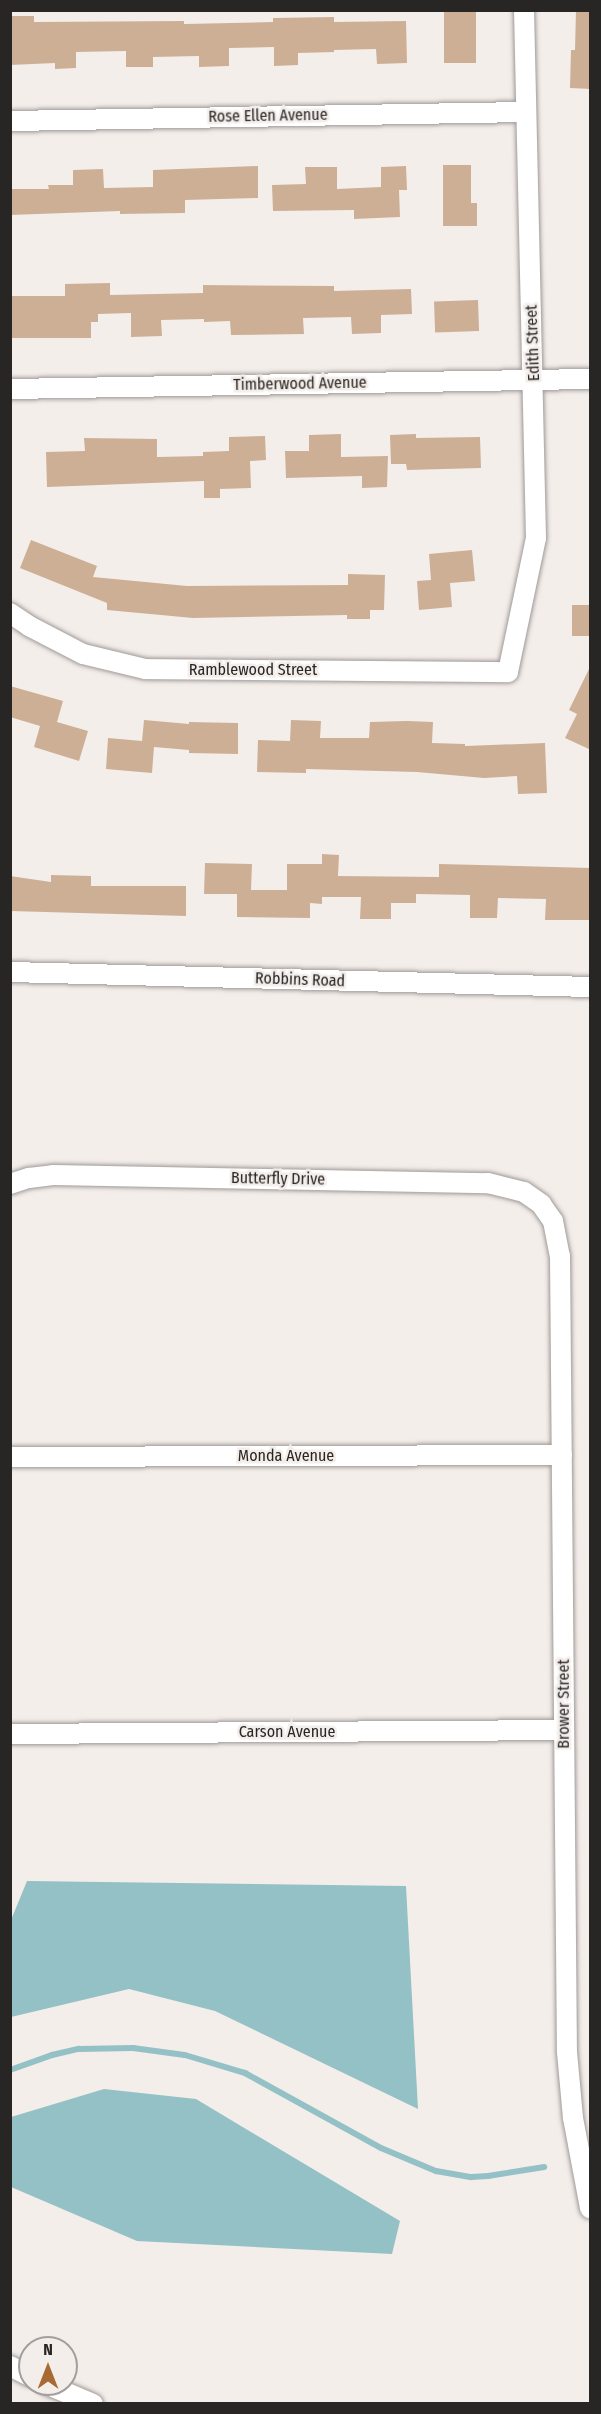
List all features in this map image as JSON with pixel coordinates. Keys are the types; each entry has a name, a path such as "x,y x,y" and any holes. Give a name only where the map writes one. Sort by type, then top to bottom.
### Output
{"street":[{"name":"Edith Street","path":"508,672 536,538 524,10"},
{"name":"Rose Ellen Avenue","path":"10,121 526,112"},
{"name":"Timberwood Avenue","path":"10,389 591,380"},
{"name":"Ramblewood Street","path":"10,613 29,626 83,654 145,669 508,672"},
{"name":"Robbins Road","path":"10,972 591,987"},
{"name":"Butterfly Drive","path":"10,1184 52,1174 489,1183 518,1189 541,1204"},
{"name":"Brower Street","path":"541,1204 552,1221 559,1249 569,2085 591,2208"},
{"name":"Monda Avenue","path":"10,1457 562,1455"},
{"name":"Carson Avenue","path":"10,1734 564,1730"},
{"path":"76,2396 93,2403"}],"water":[{"path":"27,1881 406,1886 418,2109 215,2011 129,1989 11,2017 11,1920"},
{"path":"104,2089 196,2099 400,2221 392,2254 137,2241 11,2187 11,2117"}],"building":[{"path":"444,10 476,10 476,63 444,63"},
{"path":"576,10 591,10 591,89 570,88 571,50 575,50"},
{"path":"10,16 34,16 34,22 184,21 184,24 273,22 273,18 334,17 334,22 406,21 407,63 377,64 376,49 298,53 298,65 274,66 274,47 229,48 229,66 199,67 199,56 153,57 153,67 126,67 126,51 76,52 76,68 55,69 55,63 10,65"},
{"path":"443,165 471,165 471,203 477,203 477,226 443,226"},
{"path":"258,166 258,198 185,200 185,213 120,214 120,211 10,215 10,189 49,189 48,185 73,185 73,170 103,169 104,188 153,187 153,170"},
{"path":"406,166 407,190 399,190 400,217 354,219 354,210 273,211 272,185 306,184 305,167 337,167 337,189 381,187 381,167"},
{"path":"110,283 110,295 203,293 203,285 334,286 334,291 411,289 412,314 381,315 381,333 352,334 351,317 303,318 304,334 231,335 230,321 204,322 204,319 161,320 162,336 131,337 131,313 98,314 98,322 91,322 91,338 10,338 10,296 65,296 65,284"},
{"path":"478,300 479,331 435,333 434,302"},
{"path":"341,434 341,457 388,456 387,487 362,488 362,476 286,478 285,451 309,451 309,435"},
{"path":"416,434 416,438 480,437 481,468 407,470 406,464 391,464 390,435"},
{"path":"265,436 266,460 250,461 251,488 220,489 220,498 204,498 204,481 47,487 46,452 85,451 84,438 157,439 157,457 203,456 203,452 229,451 229,437"},
{"path":"31,540 97,566 93,577 187,586 348,585 348,574 385,575 384,610 370,610 370,619 347,619 347,615 193,618 107,610 107,603 20,568"},
{"path":"472,550 475,581 450,583 452,607 419,610 417,581 431,580 429,554"},
{"path":"572,605 590,605 590,636 572,636"},
{"path":"591,665 591,750 565,738 577,714 569,710"},
{"path":"10,686 63,701 57,722 88,731 79,761 34,747 40,726 10,717"},
{"path":"144,720 189,724 189,722 238,723 238,754 189,753 189,750 154,747 152,773 106,769 108,738 142,741"},
{"path":"291,720 321,721 320,738 369,738 370,722 407,721 433,722 432,743 465,744 465,746 545,743 547,793 518,794 517,776 484,778 417,772 306,769 306,773 257,772 258,740 290,741"},
{"path":"322,854 339,855 338,876 439,877 439,864 591,868 591,920 545,920 546,899 498,898 497,918 470,918 470,895 416,894 416,903 391,903 391,919 360,919 361,897 322,897 322,904 310,903 310,918 237,917 237,894 204,894 205,863 252,864 251,890 287,890 287,864 322,864"},
{"path":"51,875 91,876 91,886 186,886 186,916 10,911 10,876 51,882"}],"waterway":[{"path":"10,2070 52,2055 79,2049 133,2048 185,2055 245,2073 381,2148 436,2171 471,2177 544,2167"}]}
